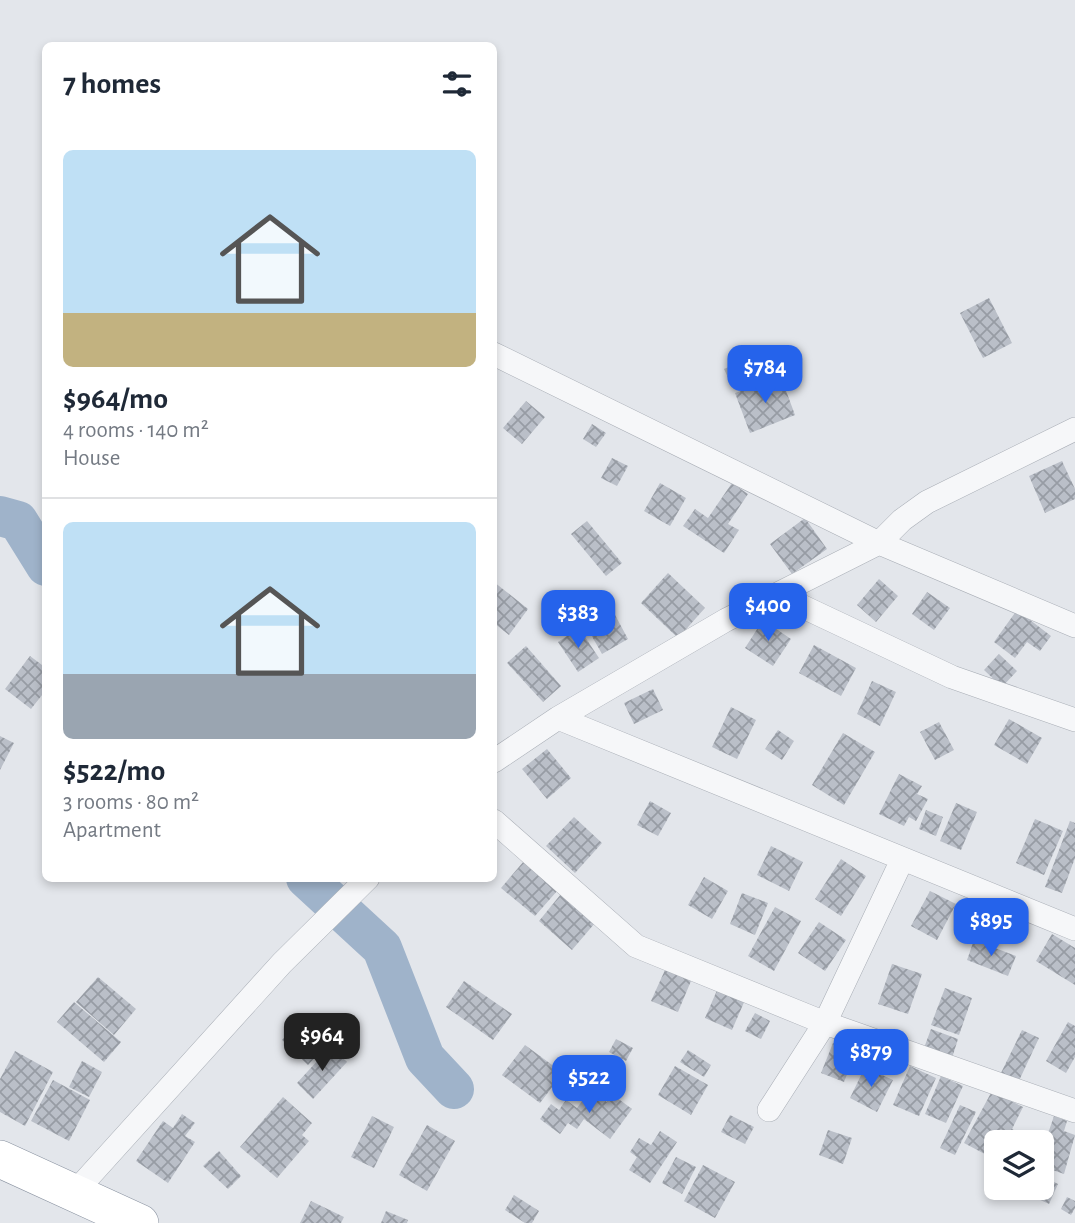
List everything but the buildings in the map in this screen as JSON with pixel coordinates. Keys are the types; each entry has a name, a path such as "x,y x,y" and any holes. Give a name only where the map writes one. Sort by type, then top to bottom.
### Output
{"highway":[{"path":"0,1159 140,1223"}],"street":[{"path":"497,355 879,543 1075,626"},
{"path":"497,759 558,718 726,620 879,543 902,520 928,502 1075,429"},
{"path":"778,595 952,677 1075,720"},
{"path":"558,718 1075,929"},
{"path":"497,824 636,946 825,1023 1075,1111"},
{"path":"769,1110 825,1023 902,859"},
{"path":"75,1192 282,963 364,882"}],"waterway":[{"path":"0,516 18,521 42,560"},
{"path":"310,882 382,948 425,1058 454,1089"}]}
